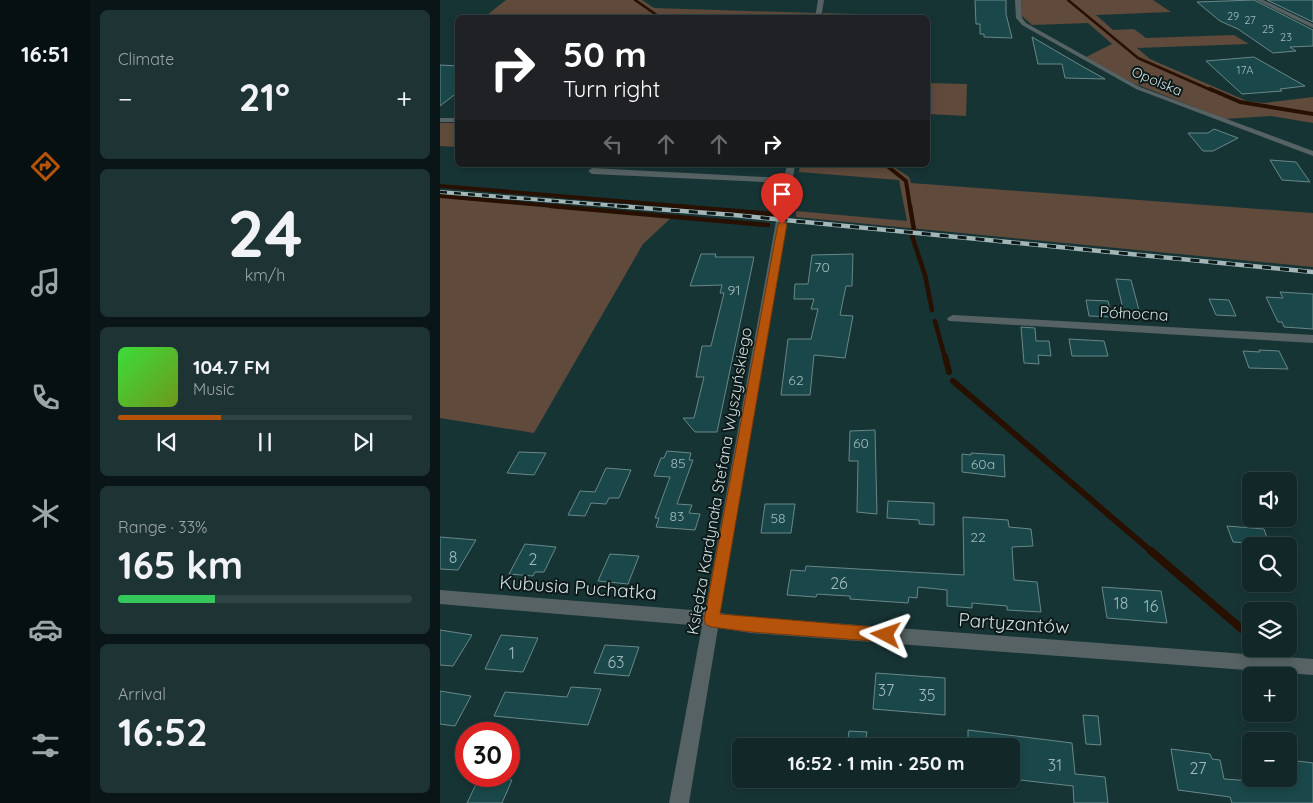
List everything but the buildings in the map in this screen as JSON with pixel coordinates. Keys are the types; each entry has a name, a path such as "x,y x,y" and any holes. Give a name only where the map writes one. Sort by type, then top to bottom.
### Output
{"street":[{"path":"818,15 821,0"},
{"name":"Opolska","path":"1018,0 1019,18 1024,24 1124,81 1156,96 1313,154"},
{"path":"1259,0 1313,26"},
{"path":"440,120 455,120"},
{"name":"Księdza Kardynała Stefana Wyszyńskiego","path":"679,803 791,167"},
{"path":"592,171 788,181"},
{"name":"Północna","path":"953,319 1313,339"},
{"name":"Kubusia Puchatka","path":"440,597 676,615 712,620"},
{"name":"Partyzantów","path":"712,620 751,625 1313,667"}],"shaded area":[{"path":"506,0 642,0 654,8 816,13 816,15 487,15"},
{"path":"1021,0 1153,0 1171,12 1096,15 1113,30 1134,29 1146,38 1234,35 1249,44 1137,48 1150,59 1247,101 1264,103 1313,97 1313,123 1271,116 1225,119 1133,83 1086,57 1112,44 1088,23 1032,25 1022,16"},
{"path":"823,13 891,15 823,15"},
{"path":"930,83 967,84 966,116 930,114"},
{"path":"440,123 455,123 455,147 440,146"},
{"path":"800,167 894,167 909,177 911,183 1313,213 1313,267 796,217 796,211 907,221 899,180 799,172"},
{"path":"440,196 672,217 643,244 534,433 440,418"}],"waterway":[{"path":"635,0 657,15"},
{"path":"1068,0 1138,58 1213,91"},
{"path":"1210,89 1240,102 1313,114"},
{"path":"888,167 906,181 910,207"},
{"path":"440,186 690,207"},
{"path":"440,196 565,207"},
{"path":"551,206 768,225"},
{"path":"675,206 772,214"},
{"path":"910,206 914,230"},
{"path":"912,236 925,275 932,310"},
{"path":"935,321 945,358"},
{"path":"945,356 949,372"},
{"path":"953,381 1152,552"},
{"path":"1151,551 1242,629"}],"railway":[{"path":"440,192 633,207"},
{"path":"617,206 734,215 1313,272"}],"route":[{"path":"782,224 712,620 751,625 886,635"}]}
